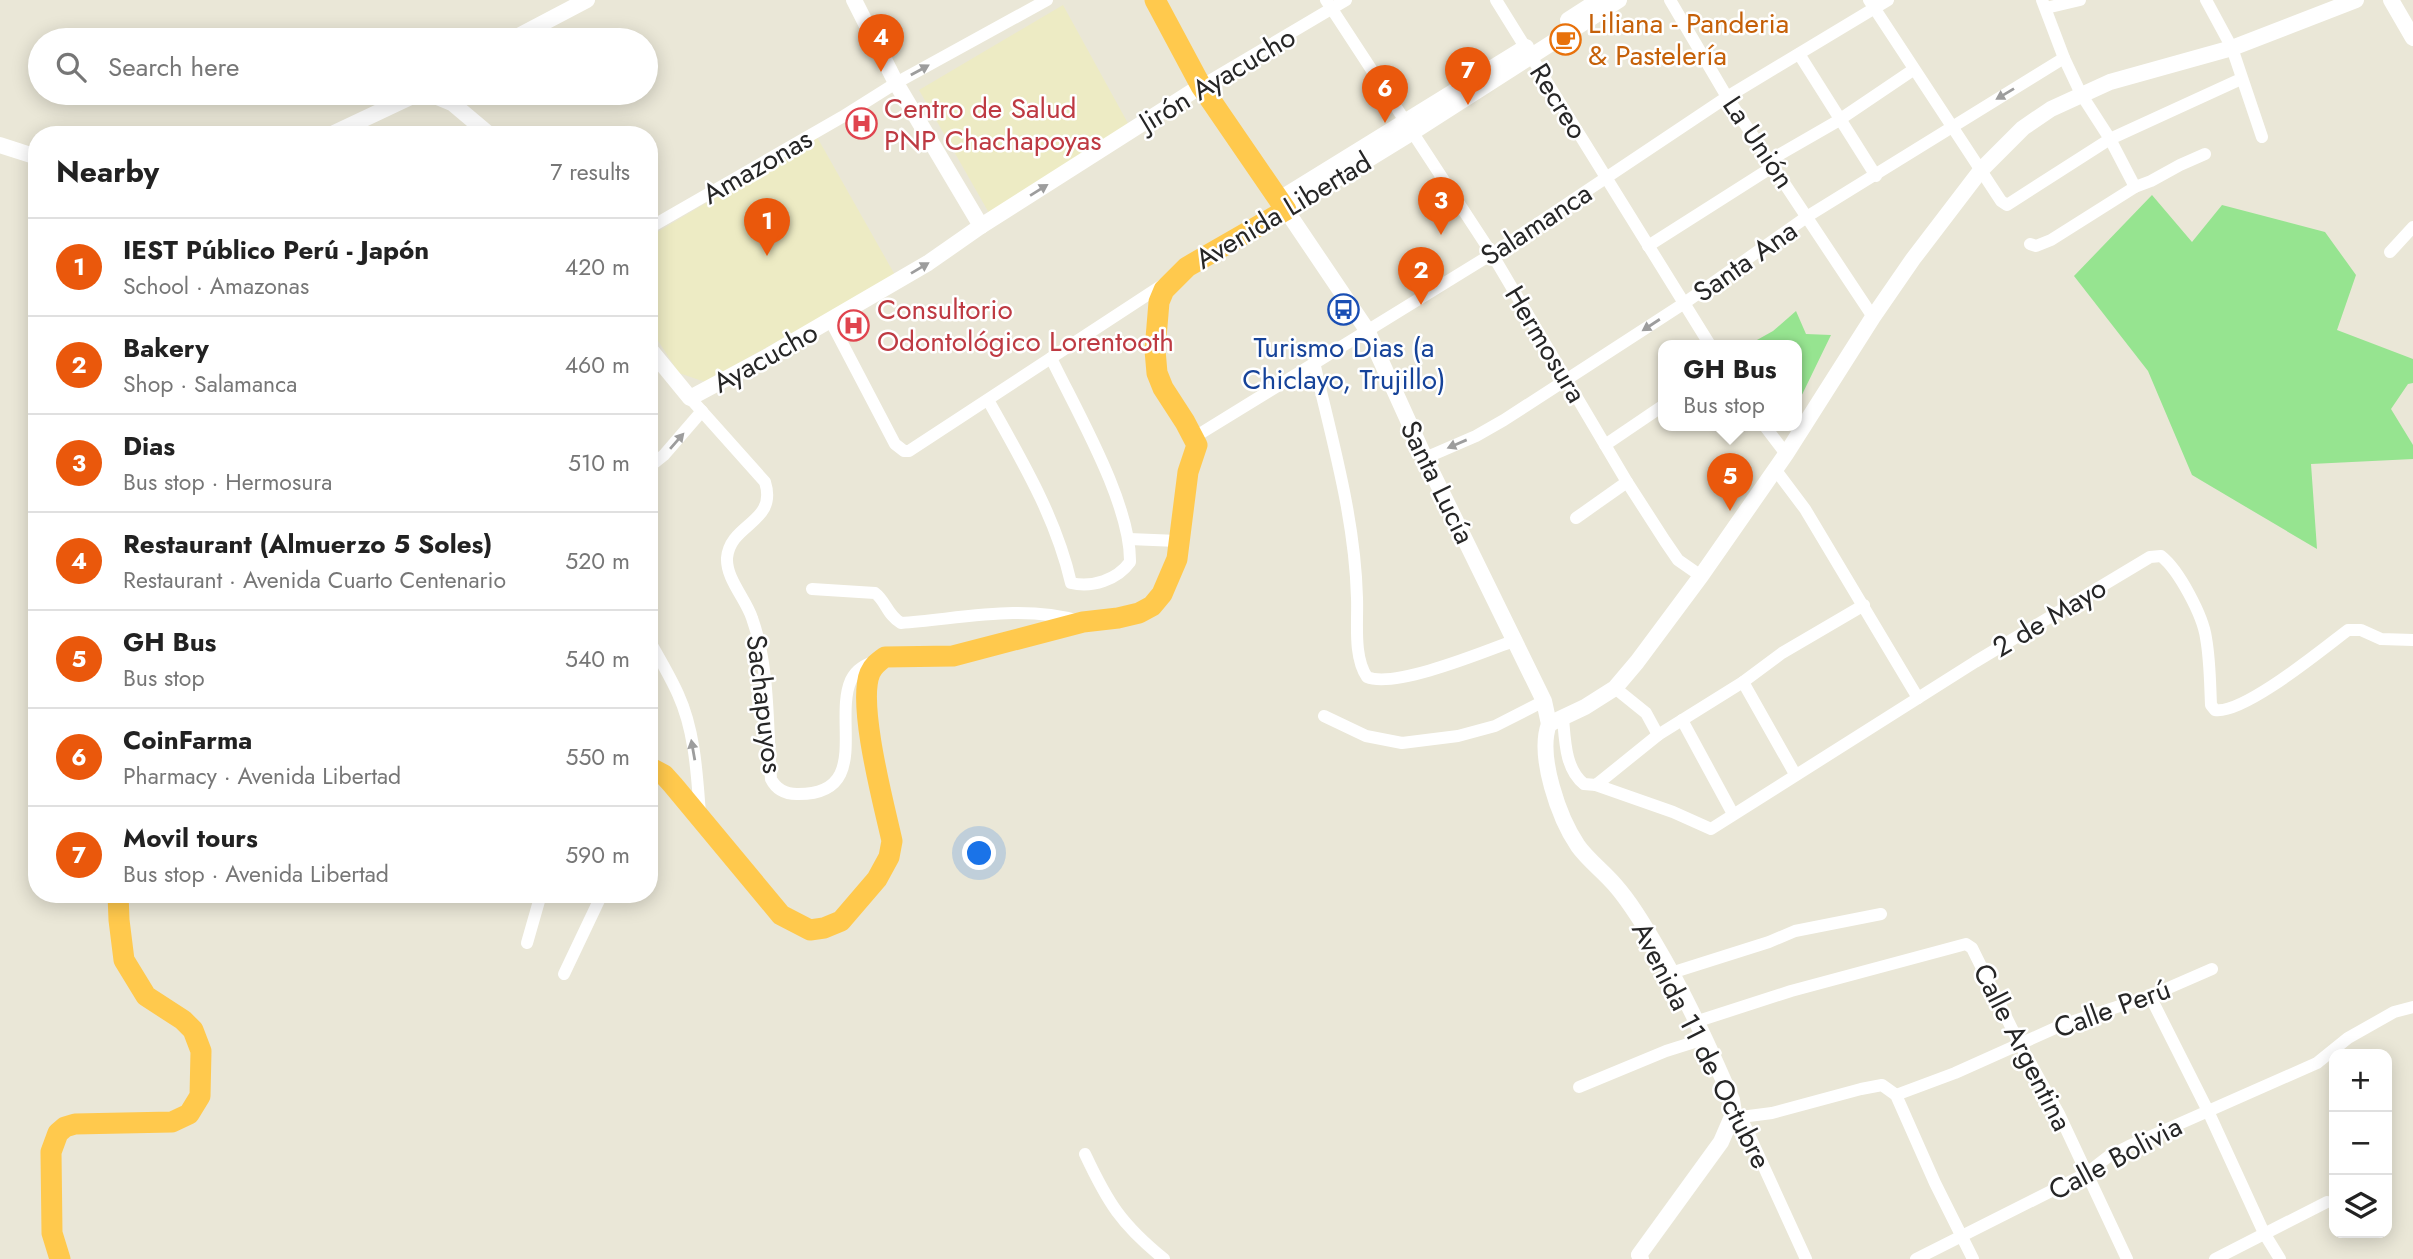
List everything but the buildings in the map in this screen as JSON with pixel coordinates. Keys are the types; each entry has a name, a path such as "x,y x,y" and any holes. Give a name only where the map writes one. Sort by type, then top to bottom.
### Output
{"highway":[{"name":"Santa Lucía","path":"1155,0 1201,86 1282,205"},
{"name":"Avenida Libertad","path":"1174,278 1282,205"},
{"name":"Avenida Libertad","path":"1152,292 1167,271 1180,260 1282,205"},
{"path":"658,772 664,775 781,915 810,930 841,921 877,879 888,857 892,841 866,714 866,686 870,671 885,657 953,656 1083,622 1139,613 1152,606 1170,580 1177,559 1191,447 1185,422 1163,388 1157,373 1155,350 1159,302 1164,290 1174,278"},
{"path":"1152,292 1146,324 1149,383 1191,447"},
{"path":"60,1259 52,1233 51,1152 58,1133 75,1124 172,1122 189,1114 200,1096 201,1051 193,1030 183,1020 146,996 124,960 118,903"}],"street":[{"path":"534,28 587,0"},
{"path":"854,0 896,83 981,226"},
{"name":"Amazonas","path":"658,223 896,83 1047,0"},
{"name":"Jirón Ayacucho","path":"981,226 1329,5 1346,0"},
{"name":"Recreo","path":"1496,0 1707,340"},
{"name":"Avenida Libertad","path":"1528,52 1598,0"},
{"name":"Avenida Libertad","path":"1282,205 1528,52 1619,0"},
{"name":"La Unión","path":"1670,0 1727,97 1873,317"},
{"name":"Salamanca","path":"1191,447 1314,362 1492,254 1727,97 1799,54 1871,5 1888,0"},
{"path":"2080,0 2044,4 2081,94 2110,139 2135,187"},
{"path":"2206,0 2232,48 2262,137"},
{"path":"1802,429 1913,258 1980,170 2029,122 2110,82 2232,48 2356,0"},
{"path":"2391,0 2413,38"},
{"name":"Hermosura","path":"1329,5 1492,254 1627,482 1678,560 1701,576"},
{"path":"1871,5 1950,127 2001,201 2007,205 2110,139 2241,79"},
{"path":"1799,54 1876,176"},
{"name":"Santa Ana","path":"1424,458 1476,436 1684,304 1808,216 2064,58"},
{"path":"1648,246 1766,171 1770,160 1836,122 1913,70"},
{"path":"349,126 394,105"},
{"path":"454,105 480,126"},
{"path":"8,148 28,155"},
{"path":"2030,244 2036,246 2051,240 2135,187 2205,154"},
{"name":"Santa Lucía","path":"1282,205 1367,330 1424,458 1556,721"},
{"name":"Ayacucho","path":"690,398 928,263 981,226"},
{"path":"2390,252 2413,228"},
{"name":"Avenida Libertad","path":"1152,292 1174,278"},
{"path":"830,320 895,444 904,451 909,451 1152,292"},
{"path":"988,400 1036,485 1061,545 1071,583 1097,584 1119,574 1130,562 1129,539 1100,458 1051,358"},
{"name":"Sachapuyos","path":"658,359 765,482 768,502 735,538 729,547 727,562 731,576 749,607 755,626 765,681 771,779 779,790 795,794 816,792 830,786 841,774 846,760 847,694 852,678 859,668 885,657"},
{"path":"1314,362 1343,480 1350,540 1357,563 1358,639 1362,668 1367,677 1374,680 1427,671 1516,640"},
{"path":"1605,445 1658,409"},
{"name":"Ayacucho","path":"658,460 702,411"},
{"path":"1769,431 1786,454"},
{"path":"1801,431 1701,576 1615,688 1556,721 1573,769 1584,784 1596,785 1658,735 1743,682 1782,653 1864,605"},
{"path":"1775,468 1805,509 1918,698"},
{"path":"1576,518 1627,482"},
{"path":"1129,539 1178,541"},
{"name":"2 de Mayo","path":"1596,785 1673,812 1711,829 1795,774 2150,557 2161,556 2175,569 2196,611 2206,635 2211,705 2215,710 2221,711 2238,704 2278,683 2348,630 2361,630 2381,639 2413,640"},
{"path":"812,589 874,593 880,596 890,616 901,623 1030,614 1060,615 1083,622"},
{"path":"658,656 679,695 688,723 697,776 700,818"},
{"path":"1743,682 1795,774"},
{"path":"1615,688 1646,713 1658,735"},
{"path":"1324,716 1366,736 1402,743 1458,736 1495,726 1544,701"},
{"path":"1682,720 1733,814"},
{"name":"Avenida 11 de Octubre","path":"1556,721 1545,743 1554,791 1565,824 1578,846 1615,884 1671,972 1806,1259"},
{"path":"527,943 538,903"},
{"path":"564,974 597,903"},
{"path":"1671,972 1769,942 1795,931 1881,914"},
{"name":"Calle Argentina","path":"1695,1022 1791,991 1966,944 1972,948 2019,1043 2059,1114 2127,1259"},
{"name":"Calle Perú","path":"1896,1095 1955,1073 2062,1025 2150,996 2212,969"},
{"path":"2150,996 2264,1233 2280,1259"},
{"name":"Calle Bolivia","path":"1916,1259 2087,1173 2109,1156 2317,1063 2348,1038 2394,1012 2413,1007"},
{"path":"1579,1087 1666,1051 1704,1039"},
{"path":"1638,1258 1721,1142 1737,1115 1772,1113 1882,1085 1896,1095 1973,1259"},
{"path":"1085,1154 1103,1193 1121,1220 1164,1259"},
{"path":"2215,1259 2327,1202"}],"shaded area":[{"path":"1063,5 1130,127 989,213 919,90"},
{"path":"817,137 895,275 705,382 679,373 658,341 658,232"}],"green space":[{"path":"2152,195 2192,242 2222,205 2325,232 2356,275 2337,330 2413,359 2413,383 2408,384 2391,409 2413,445 2413,459 2311,464 2317,549 2192,475 2148,371 2074,276"},
{"path":"1796,311 1806,334 1831,335 1802,395 1802,340 1757,340 1773,331"}],"place":[{"name":"Liliana - Panderia & Pastelería","path":"1565,39"},
{"name":"Restaurant (Almuerzo 5 Soles)","path":"881,72"},
{"name":"Movil tours","path":"1468,105"},
{"name":"CoinFarma","path":"1385,123"},
{"name":"Centro de Salud PNP Chachapoyas","path":"861,124"},
{"name":"Dias","path":"1441,235"},
{"name":"IEST Público Perú - Japón","path":"767,256"},
{"name":"Bakery","path":"1421,305"},
{"name":"Turismo Dias (a Chiclayo, Trujillo)","path":"1344,310"},
{"name":"Consultorio Odontológico Lorentooth","path":"854,325"},
{"name":"GH Bus","path":"1730,511"}]}
